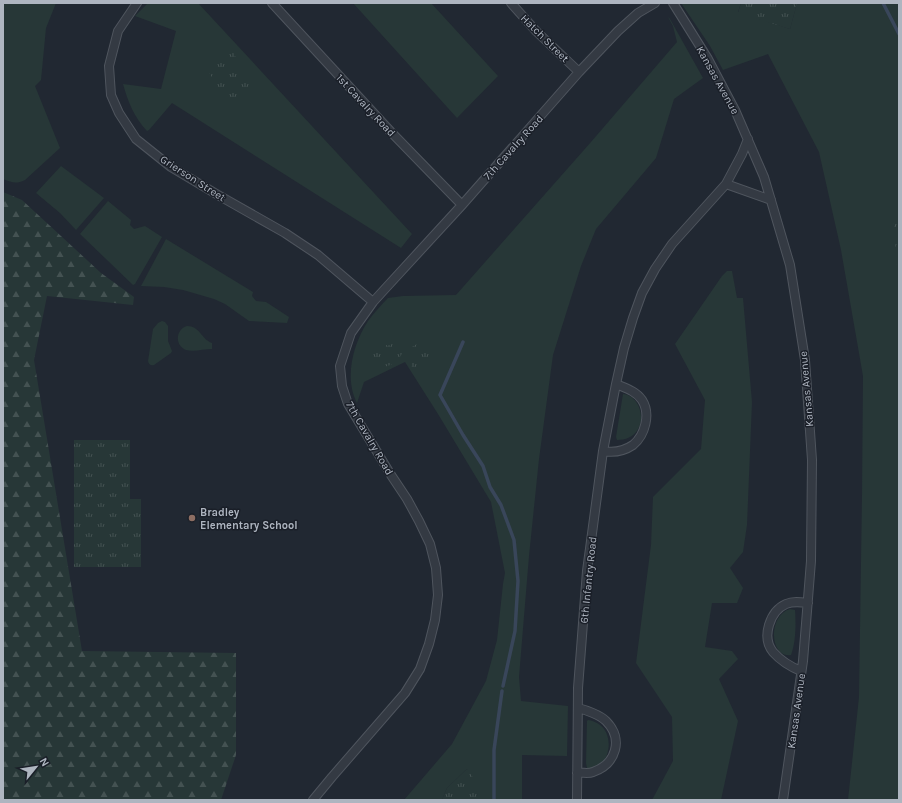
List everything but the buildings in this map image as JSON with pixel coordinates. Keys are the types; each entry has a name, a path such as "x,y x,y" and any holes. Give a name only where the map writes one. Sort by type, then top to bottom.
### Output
{"street":[{"name":"Grierson Street","path":"137,3 118,31 108,66 111,95 119,113 136,139 171,167 285,233 318,255 373,302"},
{"name":"1st Cavalry Road","path":"272,3 391,132 462,205"},
{"name":"Hatch Street","path":"511,3 536,31 579,72"},
{"name":"7th Cavalry Road","path":"313,800 405,693 420,668 435,620 438,595 436,568 430,544 407,499 348,404 342,386 340,366 351,333 373,302 462,205 579,72 618,31 638,13 655,3"},
{"name":"Kansas Avenue","path":"672,3 708,59 735,110 764,177 790,265 805,360 812,460 812,561 801,671 783,800"},
{"name":"6th Infantry Road","path":"577,800 578,688 587,571 603,451 616,384 633,318 642,293 655,269 672,244 726,184 748,139"},
{"path":"726,184 771,200"},
{"path":"603,451 612,453 633,445 642,434 646,423 646,412 642,400 635,392 616,384"},
{"path":"801,671 784,662 772,651 768,642 768,630 778,610 786,604 798,601 808,603"},
{"path":"577,773 591,773 604,767 613,756 616,742 612,730 605,720 586,710 578,708"}],"green space":[{"path":"3,3 56,3 46,28 41,80 35,86 60,148 25,180 19,182 12,182 3,179"},
{"path":"148,3 198,3 412,234 401,248 172,103 147,131 138,120 132,109 123,84 161,89 176,31 135,16"},
{"path":"353,3 431,3 498,76 457,118"},
{"path":"681,3 741,3 738,12 790,29 797,3 899,3 899,800 848,800 859,697 863,376 841,250 819,152 768,54 723,70 710,46"},
{"path":"741,3 797,3 790,29 738,13"},
{"path":"668,17 703,78 674,99 656,158 596,229 581,266 553,355 539,459 519,677 521,701 568,706 567,756 522,755 522,800 478,800 478,796 467,769 447,788 442,800 404,800 452,744 486,681 497,640 505,573 491,502 405,362 364,382 357,403 351,383 354,350 368,321 388,298 403,296 456,295 677,42 673,26"},
{"path":"233,52 252,88 226,102 206,67"},
{"path":"61,166 104,198 76,230 60,213 36,193"},
{"path":"3,192 22,200 101,273 134,297 133,305 47,296 34,360 82,651 236,653 236,755 221,800 3,800"},
{"path":"108,201 131,220 130,225 134,229 145,226 162,237 133,285 80,234"},
{"path":"899,211 899,294 893,212"},
{"path":"166,239 253,292 252,296 256,301 266,302 289,317 287,323 249,321 225,304 214,299 183,290 141,286"},
{"path":"727,271 732,271 737,298 743,298 752,402 747,525 743,552 730,568 743,588 737,603 712,603 705,647 732,651 738,659 719,679 738,721 721,800 652,800 673,761 672,717 636,663 651,545 653,497 701,449 705,400 675,344"},
{"path":"162,321 168,326 168,341 172,351 154,365 151,365 148,361 153,329"},
{"path":"187,326 198,330 205,339 212,343 212,349 192,351 182,348 178,341 178,337 181,330"},
{"path":"398,341 403,344 404,351 397,361 385,367 375,367 372,365 370,358 374,344 390,345"},
{"path":"431,341 433,363 429,367 412,370 410,348 417,344"},
{"path":"623,394 633,398 636,402 641,413 641,419 638,429 632,436 626,439 617,440 616,437"},
{"path":"74,440 130,440 130,499 141,499 141,567 74,567"},
{"path":"790,609 795,610 796,621 795,638 791,655 784,654 779,650 775,644 774,636 778,620 783,613"},
{"path":"588,720 598,724 605,730 608,739 606,757 602,764 595,768 587,768 586,763"},
{"path":"467,769 471,772 478,800 442,800 447,788"}],"waterway":[{"path":"883,3 899,34"},
{"path":"463,342 440,395 483,466 490,487 501,505 514,540 518,581 515,631 503,686"},
{"path":"494,800 494,750 502,691"}],"place":[{"name":"Bradley Elementary School","path":"192,518"}]}
